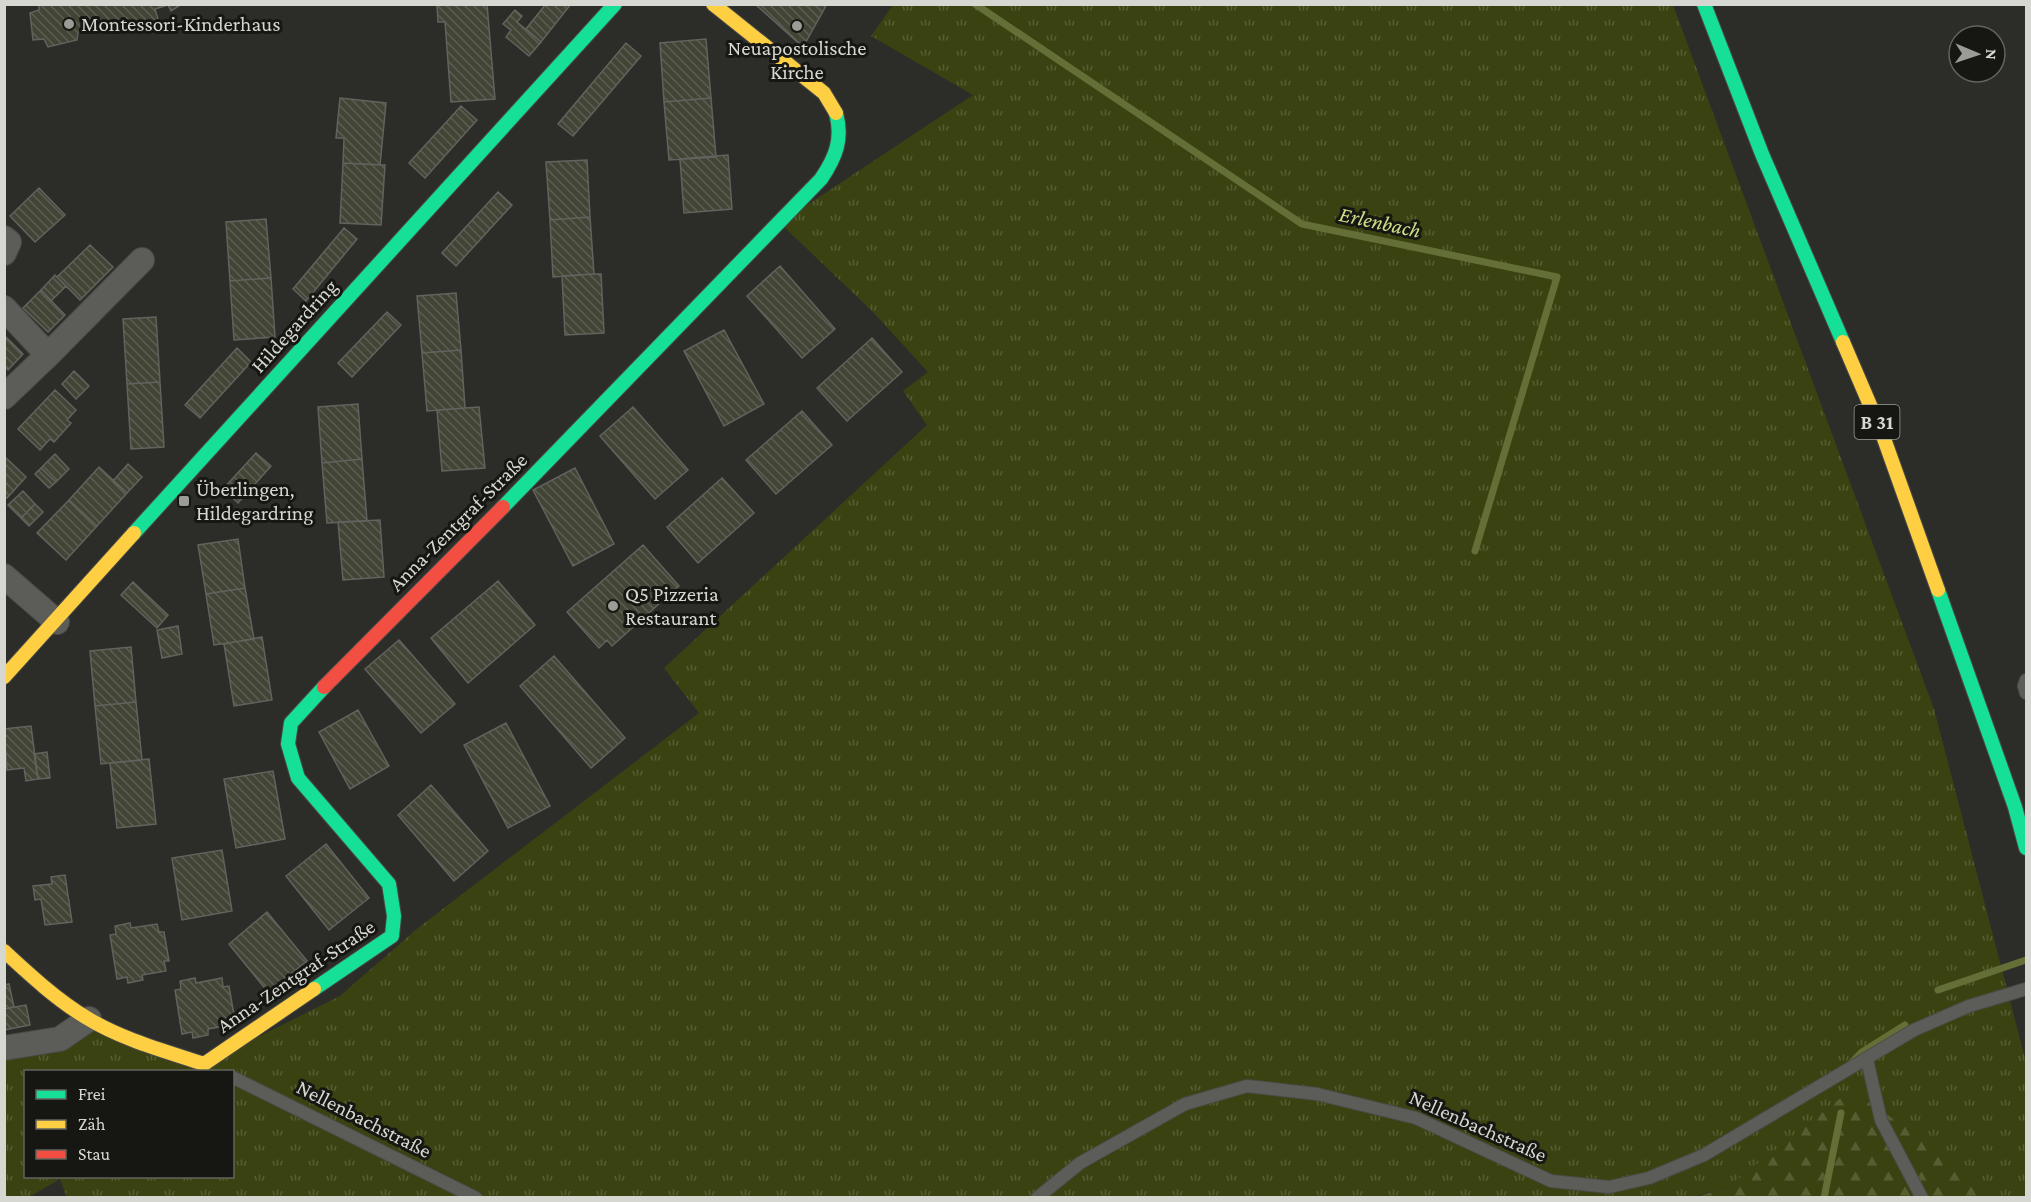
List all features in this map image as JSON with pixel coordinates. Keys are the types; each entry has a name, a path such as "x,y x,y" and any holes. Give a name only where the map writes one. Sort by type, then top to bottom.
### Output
{"street":[{"name":"Hildegardring","path":"4,677 57,622 615,4"},
{"name":"Anna-Zentgraf-Straße","path":"204,1064 392,936 394,916 389,884 297,778 288,744 291,723 365,644 780,223 811,190 837,153 841,135 838,112 824,93 712,4"},
{"name":"B 31","path":"1704,4 1762,154 1882,433 2015,807 2026,848"},
{"path":"4,238 9,243 4,253"},
{"path":"4,397 142,261"},
{"path":"4,308 48,355"},
{"path":"4,576 57,622"},
{"path":"4,951 44,987 89,1019 161,1050 204,1064"},
{"path":"4,1048 60,1039 89,1019"}],"lane":[{"path":"2026,680 2024,686 2026,693"},
{"name":"Nellenbachstraße","path":"1037,1197 1080,1163 1185,1104 1247,1086 1317,1094 1416,1118 1551,1181 1609,1187 1649,1178 1704,1155 1914,1030 1969,1006 2026,989"},
{"path":"1867,1060 1881,1120 1922,1197"},
{"path":"204,1064 218,1070"},
{"name":"Nellenbachstraße","path":"234,1078 476,1197"}],"green space":[{"path":"893,5 1673,5 1934,709 2026,1062 2026,1197 2000,1197 1990,1185 1851,1091 1728,1187 1693,1197 67,1198 60,1179 29,1197 5,1197 4,1048 89,1019 204,1064 340,996 418,928 699,713 664,668 927,425 903,391 928,372 871,310 780,223 973,95 871,36"},
{"path":"1851,1090 1990,1185 2000,1197 1693,1198 1728,1187"}],"building":[{"name":"Montessori-Kinderhaus","path":"39,4 182,4 171,11 168,5 155,9 158,19 132,29 127,18 78,32 77,40 48,47 44,39 33,40 30,13 39,10"},
{"path":"437,4 487,4 495,99 451,102 445,22 438,22"},
{"path":"546,4 571,4 541,42 526,29"},
{"name":"Neuapostolische Kirche","path":"755,4 827,4 803,47"},
{"path":"515,10 522,16 517,22 541,42 529,56 506,37 511,30 503,24"},
{"path":"706,39 711,98 664,102 660,43"},
{"path":"626,43 641,56 573,136 558,124"},
{"path":"340,98 386,103 380,165 343,163 344,138 336,138"},
{"path":"711,98 716,157 669,160 664,102"},
{"path":"461,106 477,120 425,178 409,163"},
{"path":"728,155 732,209 684,213 680,159"},
{"path":"587,160 590,217 550,220 546,162"},
{"path":"343,163 385,165 381,225 340,223"},
{"path":"39,188 65,215 35,242 10,216"},
{"path":"498,192 512,205 456,266 442,253"},
{"path":"590,217 594,274 553,277 550,220"},
{"path":"266,219 271,278 230,281 226,222"},
{"path":"344,228 357,239 306,301 293,289"},
{"path":"90,245 113,267 80,300 57,277"},
{"path":"780,266 835,329 802,358 747,296"},
{"path":"601,274 604,333 565,335 562,276"},
{"path":"55,275 66,286 51,301 41,290"},
{"path":"271,278 275,337 234,340 230,281"},
{"path":"41,290 65,315 48,332 23,308"},
{"path":"456,293 461,350 422,353 417,296"},
{"path":"387,312 401,325 352,377 338,363"},
{"path":"156,317 160,382 127,384 123,319"},
{"path":"724,330 764,404 724,426 684,351"},
{"path":"4,335 23,354 8,370 4,366"},
{"path":"872,338 902,372 847,421 817,388"},
{"path":"237,348 251,362 200,418 185,405"},
{"path":"461,350 465,408 427,411 422,353"},
{"path":"74,371 89,386 76,399 62,384"},
{"path":"160,382 164,447 131,449 127,384"},
{"path":"55,390 76,410 67,420 71,423 54,442 50,439 40,450 18,429"},
{"path":"358,404 362,459 322,463 318,407"},
{"path":"479,407 485,468 442,471 437,410"},
{"path":"633,407 688,470 655,499 600,436"},
{"path":"802,411 832,445 776,494 746,460"},
{"path":"256,453 271,466 238,503 223,489"},
{"path":"55,454 69,469 56,482 41,468"},
{"path":"4,456 26,477 7,498 4,496"},
{"path":"362,459 367,521 327,523 322,463"},
{"path":"128,464 142,477 127,493 113,481"},
{"path":"99,467 127,493 97,526 69,500"},
{"path":"41,468 56,482 49,488 35,474"},
{"path":"575,468 614,544 573,566 533,490"},
{"path":"722,478 754,513 698,563 667,527"},
{"path":"23,491 35,504 21,518 8,505"},
{"path":"69,500 97,526 66,560 37,533"},
{"path":"35,504 43,512 29,526 21,518"},
{"path":"380,520 384,577 343,580 338,522"},
{"path":"238,539 245,588 206,594 198,545"},
{"path":"643,545 679,586 612,646 607,640 599,648 567,612"},
{"path":"498,581 535,625 468,683 431,638"},
{"path":"133,582 168,615 157,628 121,595"},
{"path":"245,588 254,639 214,645 206,594"},
{"path":"178,626 182,654 162,658 157,630"},
{"path":"262,637 272,700 234,706 224,644"},
{"path":"399,640 455,704 421,733 365,669"},
{"path":"131,647 136,702 95,706 90,651"},
{"path":"554,656 625,738 591,768 520,686"},
{"path":"136,702 142,760 101,764 95,706"},
{"path":"358,710 389,766 350,789 319,732"},
{"path":"506,723 550,806 508,828 464,745"},
{"path":"31,726 38,779 26,781 24,768 7,770 4,729"},
{"path":"47,752 50,778 38,779 34,754"},
{"path":"149,759 156,824 117,828 110,763"},
{"path":"273,771 285,839 236,848 224,779"},
{"path":"431,785 488,851 454,881 398,815"},
{"path":"326,844 369,898 329,930 286,876"},
{"path":"222,850 232,911 182,920 172,858"},
{"path":"65,875 72,922 45,925 41,899 35,900 33,886 52,884 51,877"},
{"path":"267,912 307,961 268,992 229,944"},
{"path":"130,923 131,928 157,924 159,932 164,932 169,961 164,961 166,971 142,975 143,980 128,983 127,977 117,979 110,935 116,934 115,926"},
{"path":"195,978 196,983 222,978 223,987 229,986 234,1015 229,1016 231,1025 208,1029 208,1035 193,1038 192,1032 182,1034 175,990 181,989 180,981"},
{"path":"9,984 14,1007 4,1009 4,985"},
{"path":"26,1005 30,1025 4,1030 4,1009"}],"waterway":[{"name":"Erlenbach","path":"975,4 1302,224 1557,277 1475,551"},
{"path":"1938,990 2026,960"},
{"path":"1851,1063 1862,1052 1905,1025"},
{"path":"1824,1198 1841,1113"}],"traffic: fast":[{"path":"134,533 615,4"},
{"path":"1704,4 1762,154 1843,342"},
{"path":"503,507 821,179 837,148 839,131 836,113"},
{"path":"1938,590 2015,807 2026,848"},
{"path":"314,989 392,936 394,916 389,884 298,778 288,744 291,723 324,687"}],"traffic: slow":[{"path":"713,4 824,93 836,113"},
{"path":"1843,342 1882,433 1938,590"},
{"path":"4,677 134,533"},
{"path":"4,951 54,995 101,1026 159,1050 204,1064 314,989"}],"traffic: jam":[{"path":"324,687 503,507"}],"place":[{"name":"Montessori-Kinderhaus","path":"69,24"},
{"name":"Neuapostolische Kirche","path":"797,26"},
{"name":"Überlingen, Hildegardring","path":"184,501"},
{"name":"Q5 Pizzeria Restaurant","path":"613,606"}]}
